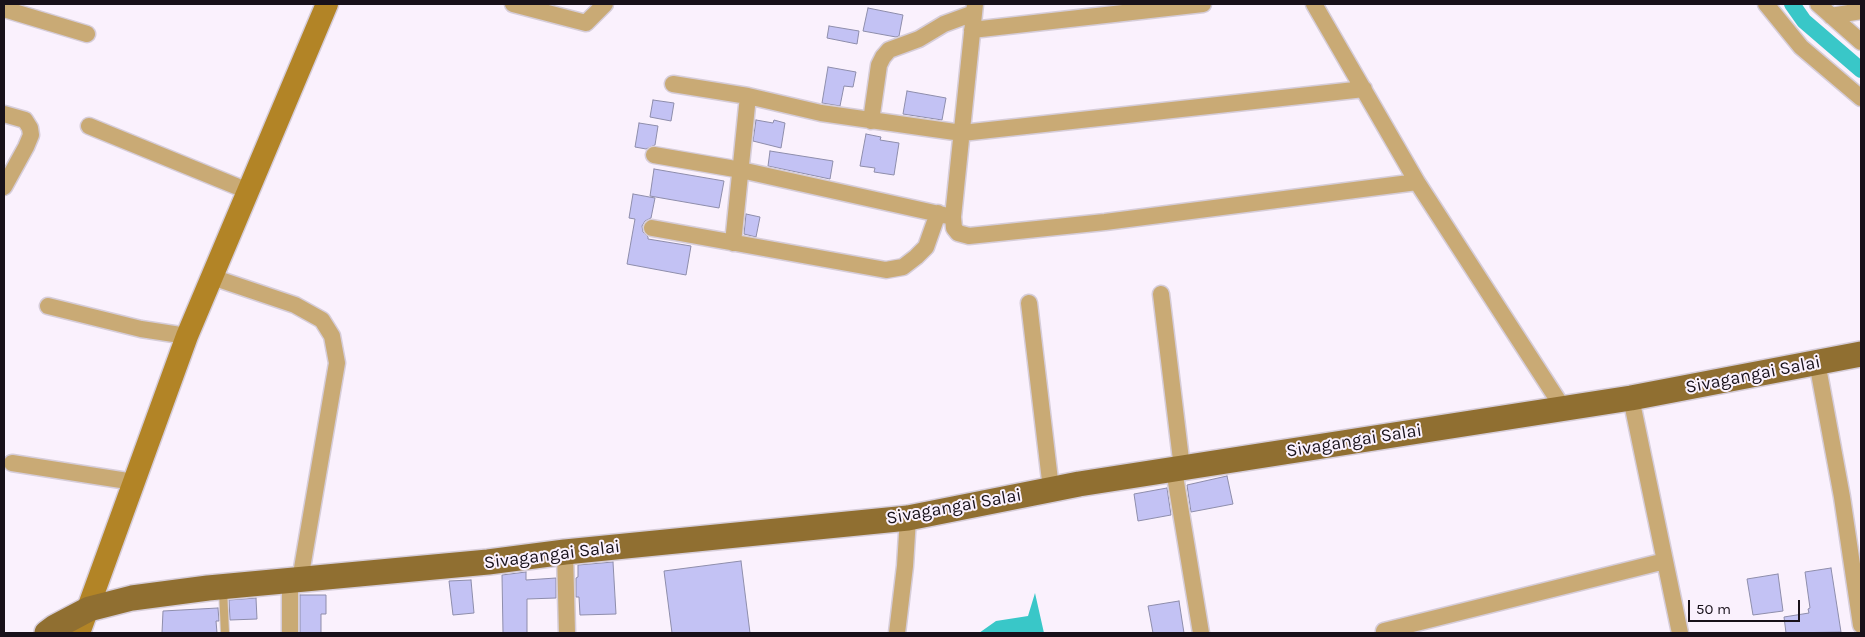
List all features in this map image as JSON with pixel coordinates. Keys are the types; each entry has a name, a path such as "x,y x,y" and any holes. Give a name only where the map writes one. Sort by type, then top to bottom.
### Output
{"main road":[{"name":"Sivagangai Salai","path":"47,633 89,609 132,598 222,587 488,562 565,552 908,518 1051,489 1631,398 1861,354"}],"street":[{"path":"79,633 187,336 327,4"},
{"path":"513,4 586,23 605,4"},
{"path":"972,30 1204,4"},
{"path":"1314,4 1417,182 1563,408"},
{"path":"1766,4 1801,47 1861,98"},
{"path":"1818,4 1861,42"},
{"path":"652,228 886,270 903,267 926,247 945,215 962,133 975,8"},
{"path":"871,121 879,65 889,50 919,39 975,8"},
{"path":"4,9 87,34"},
{"path":"1831,16 1861,11"},
{"path":"673,84 748,96 821,113 962,133 1364,89"},
{"path":"733,242 748,96"},
{"path":"4,114 25,120 30,128 26,147 4,188"},
{"path":"88,126 248,191"},
{"path":"654,155 741,170 945,215 958,233 969,236 1105,222 1417,182"},
{"path":"212,277 295,305 322,320 332,336 336,363 295,580 290,633"},
{"path":"1161,294 1178,469 1201,633"},
{"path":"1029,303 1051,489"},
{"path":"48,306 141,329 187,336"},
{"path":"1817,362 1842,497 1861,625"},
{"path":"1631,398 1680,633"},
{"path":"12,463 134,482"},
{"path":"898,633 908,518"},
{"path":"565,552 567,633"},
{"path":"1384,631 1665,561"}],"lane":[{"path":"222,587 225,633"}],"water":[{"path":"1035,593 1044,633 979,633 996,621 1028,616"}],"building":[{"path":"868,8 903,15 899,36 863,31"},
{"path":"829,26 859,31 857,44 827,38"},
{"path":"828,67 856,72 853,87 844,86 840,106 822,103"},
{"path":"907,91 946,98 942,120 903,114"},
{"path":"653,100 674,103 671,121 650,117"},
{"path":"756,120 773,123 774,120 785,123 781,148 753,141"},
{"path":"639,123 658,126 655,145 646,149 635,147"},
{"path":"866,134 881,137 880,140 899,143 894,175 874,172 875,168 860,166"},
{"path":"770,151 833,161 830,179 768,166"},
{"path":"654,169 724,181 719,208 650,196"},
{"path":"633,194 655,198 651,218 645,221 642,226 643,232 648,239 691,246 686,275 627,264 635,219 629,218"},
{"path":"746,214 760,217 756,237 744,234"},
{"path":"1227,476 1233,504 1191,512 1187,485"},
{"path":"1167,488 1171,515 1138,521 1134,494"},
{"path":"741,561 750,633 672,633 664,571"},
{"path":"613,562 616,614 580,615 579,597 576,597 578,565"},
{"path":"1831,568 1841,632 1786,633 1784,617 1809,613 1805,572"},
{"path":"526,572 526,580 556,578 556,598 527,599 527,633 503,633 502,575"},
{"path":"1778,574 1783,611 1753,615 1747,579"},
{"path":"471,580 474,613 453,615 449,581"},
{"path":"300,595 326,595 326,614 321,614 321,633 300,633"},
{"path":"256,598 257,619 230,620 229,600"},
{"path":"1179,601 1184,633 1153,633 1148,606"},
{"path":"218,608 219,621 216,621 217,633 162,633 163,611"}],"waterway":[{"path":"1792,4 1804,21 1861,70"}]}
